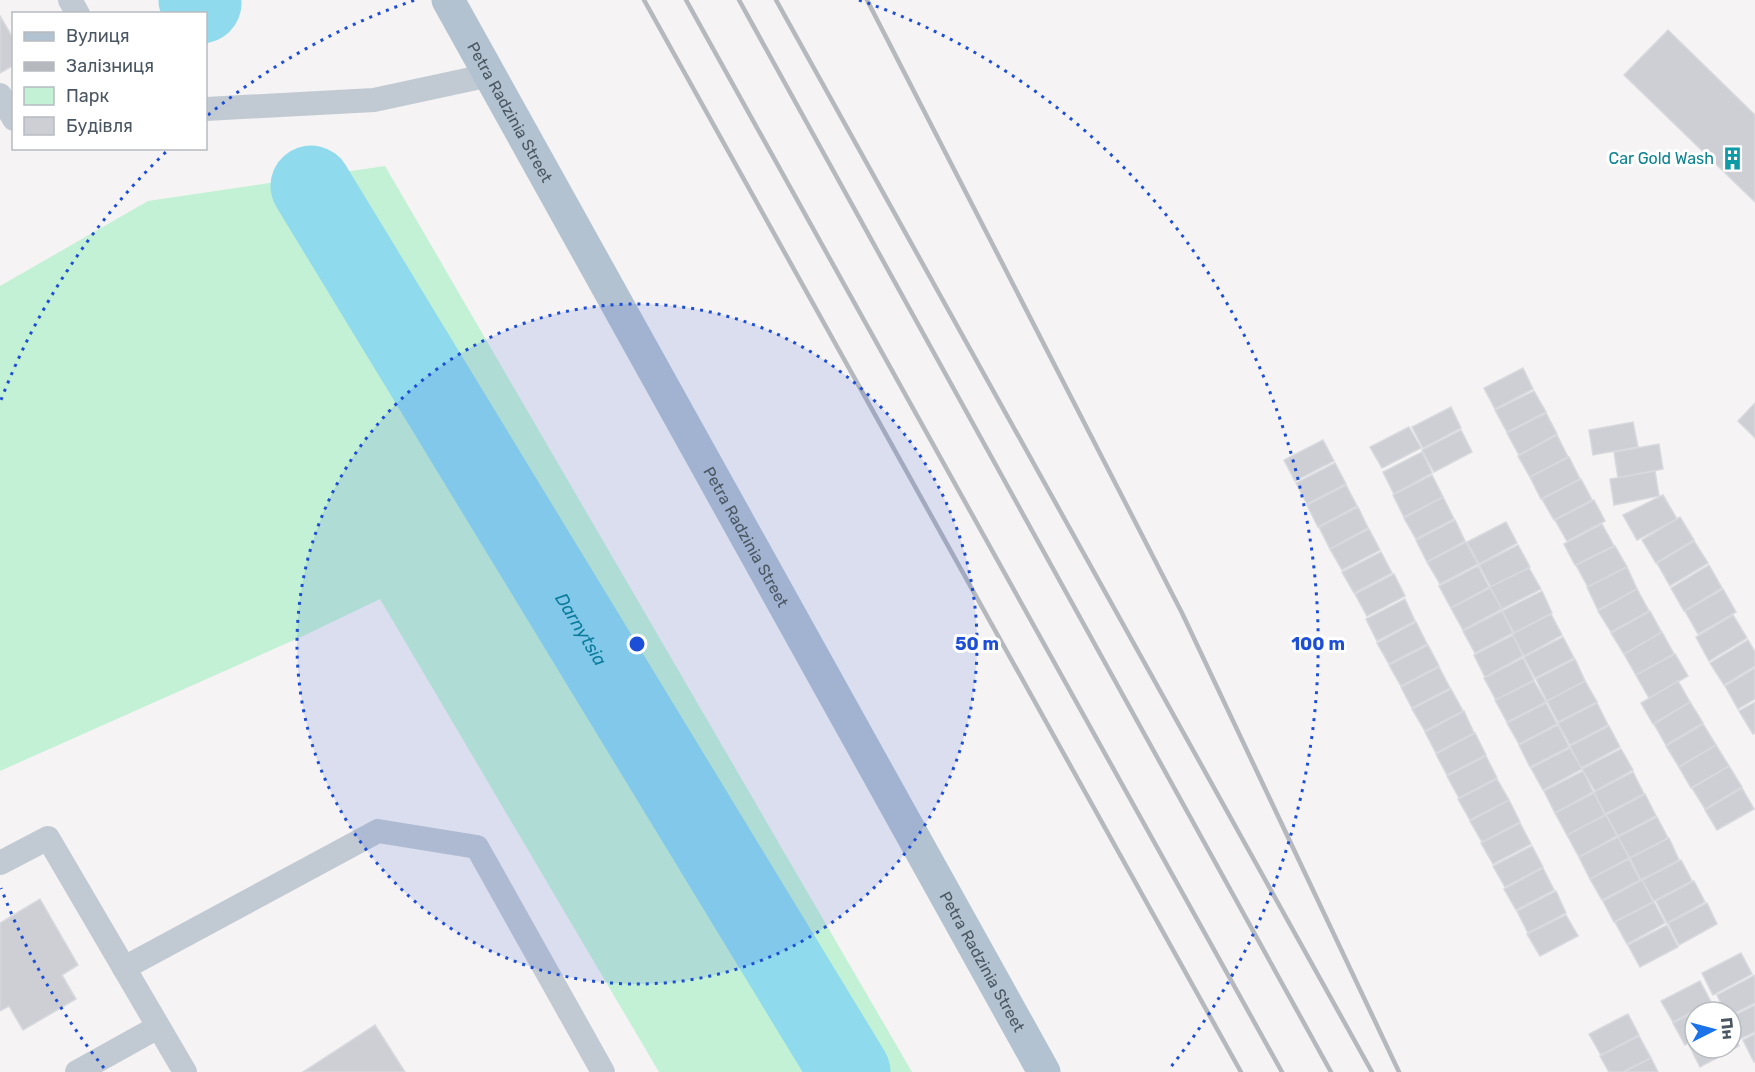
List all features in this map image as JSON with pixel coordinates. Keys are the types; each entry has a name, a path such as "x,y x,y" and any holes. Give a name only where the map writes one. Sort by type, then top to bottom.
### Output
{"main road":[{"name":"Petra Radzinia Street","path":"448,0 1044,1072"}],"lane":[{"path":"207,109 374,100 490,75"},
{"path":"0,95 12,116"},
{"path":"124,968 378,831 477,847 603,1072"},
{"path":"0,863 48,838 185,1072"},
{"path":"77,1072 158,1027"}],"green space":[{"path":"385,166 912,1072 659,1072 380,599 303,636 0,771 0,286 148,201"}],"building":[{"path":"0,16 12,37 12,66 0,73"},
{"name":"Car Gold Wash","path":"1668,30 1755,115 1755,202 1624,75"},
{"path":"1523,368 1533,389 1495,409 1484,388"},
{"path":"1534,391 1546,412 1507,432 1495,410"},
{"path":"1755,403 1755,438 1738,421"},
{"path":"1451,407 1461,428 1423,448 1412,427"},
{"path":"1546,413 1557,434 1519,455 1507,433"},
{"path":"1633,422 1638,447 1593,455 1589,430"},
{"path":"1409,427 1421,448 1382,468 1370,447"},
{"path":"1461,430 1472,452 1434,472 1422,450"},
{"path":"1557,435 1568,457 1530,477 1518,456"},
{"path":"1323,440 1334,461 1295,481 1284,460"},
{"path":"1659,444 1663,469 1618,478 1614,452"},
{"path":"1422,452 1432,473 1394,494 1383,472"},
{"path":"1569,457 1580,479 1541,499 1530,477"},
{"path":"1335,463 1346,484 1307,504 1296,483"},
{"path":"1655,471 1659,496 1614,505 1610,479"},
{"path":"1432,475 1443,497 1404,517 1393,495"},
{"path":"1581,479 1592,500 1554,520 1542,499"},
{"path":"1346,485 1357,506 1318,527 1307,505"},
{"path":"1663,495 1677,519 1637,540 1623,515"},
{"path":"1443,497 1454,519 1416,539 1404,518"},
{"path":"1594,500 1605,521 1567,541 1555,520"},
{"path":"1358,507 1368,528 1330,549 1319,527"},
{"path":"1680,517 1694,540 1656,563 1642,540"},
{"path":"1455,520 1465,541 1427,562 1416,540"},
{"path":"1506,522 1517,543 1479,564 1467,542"},
{"path":"1602,524 1614,546 1575,565 1564,544"},
{"path":"1369,529 1380,550 1342,570 1330,549"},
{"path":"1694,541 1708,563 1670,586 1657,563"},
{"path":"1466,542 1478,564 1440,584 1427,562"},
{"path":"1518,545 1530,567 1491,587 1479,565"},
{"path":"1615,546 1627,567 1588,587 1576,565"},
{"path":"1381,552 1392,573 1354,593 1342,572"},
{"path":"1709,565 1722,588 1684,611 1671,588"},
{"path":"1478,566 1489,587 1451,608 1439,586"},
{"path":"1627,567 1637,589 1598,610 1587,587"},
{"path":"1529,568 1541,589 1502,609 1490,587"},
{"path":"1394,574 1405,596 1367,616 1355,594"},
{"path":"1490,588 1502,609 1463,630 1451,608"},
{"path":"1637,589 1649,611 1611,632 1598,611"},
{"path":"1723,589 1736,612 1698,634 1685,611"},
{"path":"1542,591 1552,613 1514,633 1502,611"},
{"path":"1405,599 1415,621 1377,641 1366,619"},
{"path":"1502,611 1513,633 1475,653 1463,631"},
{"path":"1650,611 1662,633 1624,654 1611,633"},
{"path":"1551,614 1562,635 1524,656 1512,634"},
{"path":"1733,615 1747,638 1709,661 1696,637"},
{"path":"1416,622 1427,644 1389,664 1377,643"},
{"path":"1662,632 1674,654 1636,675 1624,654"},
{"path":"1513,635 1523,656 1485,677 1474,655"},
{"path":"1563,637 1574,658 1535,678 1524,657"},
{"path":"1748,640 1755,652 1755,666 1724,685 1710,663"},
{"path":"1428,645 1439,666 1401,686 1389,665"},
{"path":"1675,654 1688,676 1649,698 1636,675"},
{"path":"1523,658 1534,680 1496,700 1484,678"},
{"path":"1575,659 1585,681 1547,701 1536,679"},
{"path":"1439,667 1450,688 1412,708 1401,687"},
{"path":"1755,668 1755,699 1738,709 1725,686"},
{"path":"1534,681 1546,702 1507,722 1495,700"},
{"path":"1585,681 1597,702 1558,722 1547,701"},
{"path":"1678,681 1690,702 1653,724 1641,703"},
{"path":"1451,689 1463,711 1425,731 1412,709"},
{"path":"1690,702 1703,723 1666,745 1654,724"},
{"path":"1755,702 1755,733 1753,734 1739,711"},
{"path":"1546,703 1557,724 1519,744 1507,723"},
{"path":"1597,703 1608,725 1570,745 1558,723"},
{"path":"1464,711 1474,733 1436,753 1425,732"},
{"path":"1703,724 1716,745 1679,767 1666,746"},
{"path":"1558,725 1569,747 1530,767 1519,745"},
{"path":"1609,726 1620,747 1581,768 1570,746"},
{"path":"1475,733 1486,755 1447,775 1436,754"},
{"path":"1716,745 1729,766 1691,788 1679,767"},
{"path":"1570,748 1582,769 1543,790 1531,768"},
{"path":"1621,749 1633,770 1595,791 1582,769"},
{"path":"1486,756 1497,778 1459,798 1447,776"},
{"path":"1729,766 1742,787 1705,809 1692,788"},
{"path":"1583,771 1593,792 1555,813 1544,791"},
{"path":"1633,772 1644,794 1605,814 1594,792"},
{"path":"1497,779 1509,800 1470,820 1458,799"},
{"path":"1742,788 1754,809 1717,830 1705,810"},
{"path":"1594,793 1605,815 1567,835 1555,813"},
{"path":"1645,794 1656,816 1618,836 1606,815"},
{"path":"1509,800 1520,822 1482,842 1470,821"},
{"path":"1606,815 1617,836 1579,857 1567,835"},
{"path":"1657,817 1668,838 1630,858 1618,837"},
{"path":"1520,823 1531,844 1493,864 1481,843"},
{"path":"1618,837 1629,858 1590,879 1579,857"},
{"path":"1669,838 1679,860 1641,880 1630,858"},
{"path":"1532,846 1543,867 1505,887 1493,866"},
{"path":"1629,859 1640,880 1602,900 1590,879"},
{"path":"1681,860 1692,881 1654,901 1642,880"},
{"path":"1543,868 1554,890 1516,910 1504,889"},
{"path":"1642,880 1653,902 1614,922 1603,901"},
{"path":"1694,881 1705,902 1667,923 1656,901"},
{"path":"1556,891 1566,913 1528,933 1517,911"},
{"path":"40,899 78,965 62,975 76,999 23,1030 9,1006 0,1011 0,923"},
{"path":"1654,902 1665,923 1627,944 1615,922"},
{"path":"1707,903 1717,924 1679,945 1668,923"},
{"path":"1566,915 1578,936 1540,956 1527,934"},
{"path":"1667,925 1678,947 1640,967 1628,945"},
{"path":"1741,953 1752,974 1713,995 1702,973"},
{"path":"1755,975 1755,1003 1743,1009 1743,1000 1719,1000 1717,995"},
{"path":"1700,981 1710,1000 1683,1000 1683,1017 1673,1022 1661,1001"},
{"path":"1755,1005 1755,1032 1743,1038 1743,1011"},
{"path":"1628,1014 1639,1035 1601,1055 1589,1034"},
{"path":"1683,1018 1683,1041 1673,1023"},
{"path":"375,1025 405,1072 303,1072"},
{"path":"1755,1034 1754,1062 1743,1040"},
{"path":"1639,1036 1651,1058 1623,1072 1609,1072 1600,1056"},
{"path":"1651,1058 1658,1072 1624,1072"},
{"path":"1696,1060 1713,1060 1700,1067"}],"waterway":[{"name":"Darnytsia","path":"311,186 850,1072"}],"railway":[{"path":"644,0 1241,1072"},
{"path":"686,0 1282,1072"},
{"path":"739,0 1331,1072"},
{"path":"776,0 1372,1072"},
{"path":"867,0 1182,613 1399,1072"}],"place":[{"name":"Car Gold Wash","path":"1732,158"}]}
